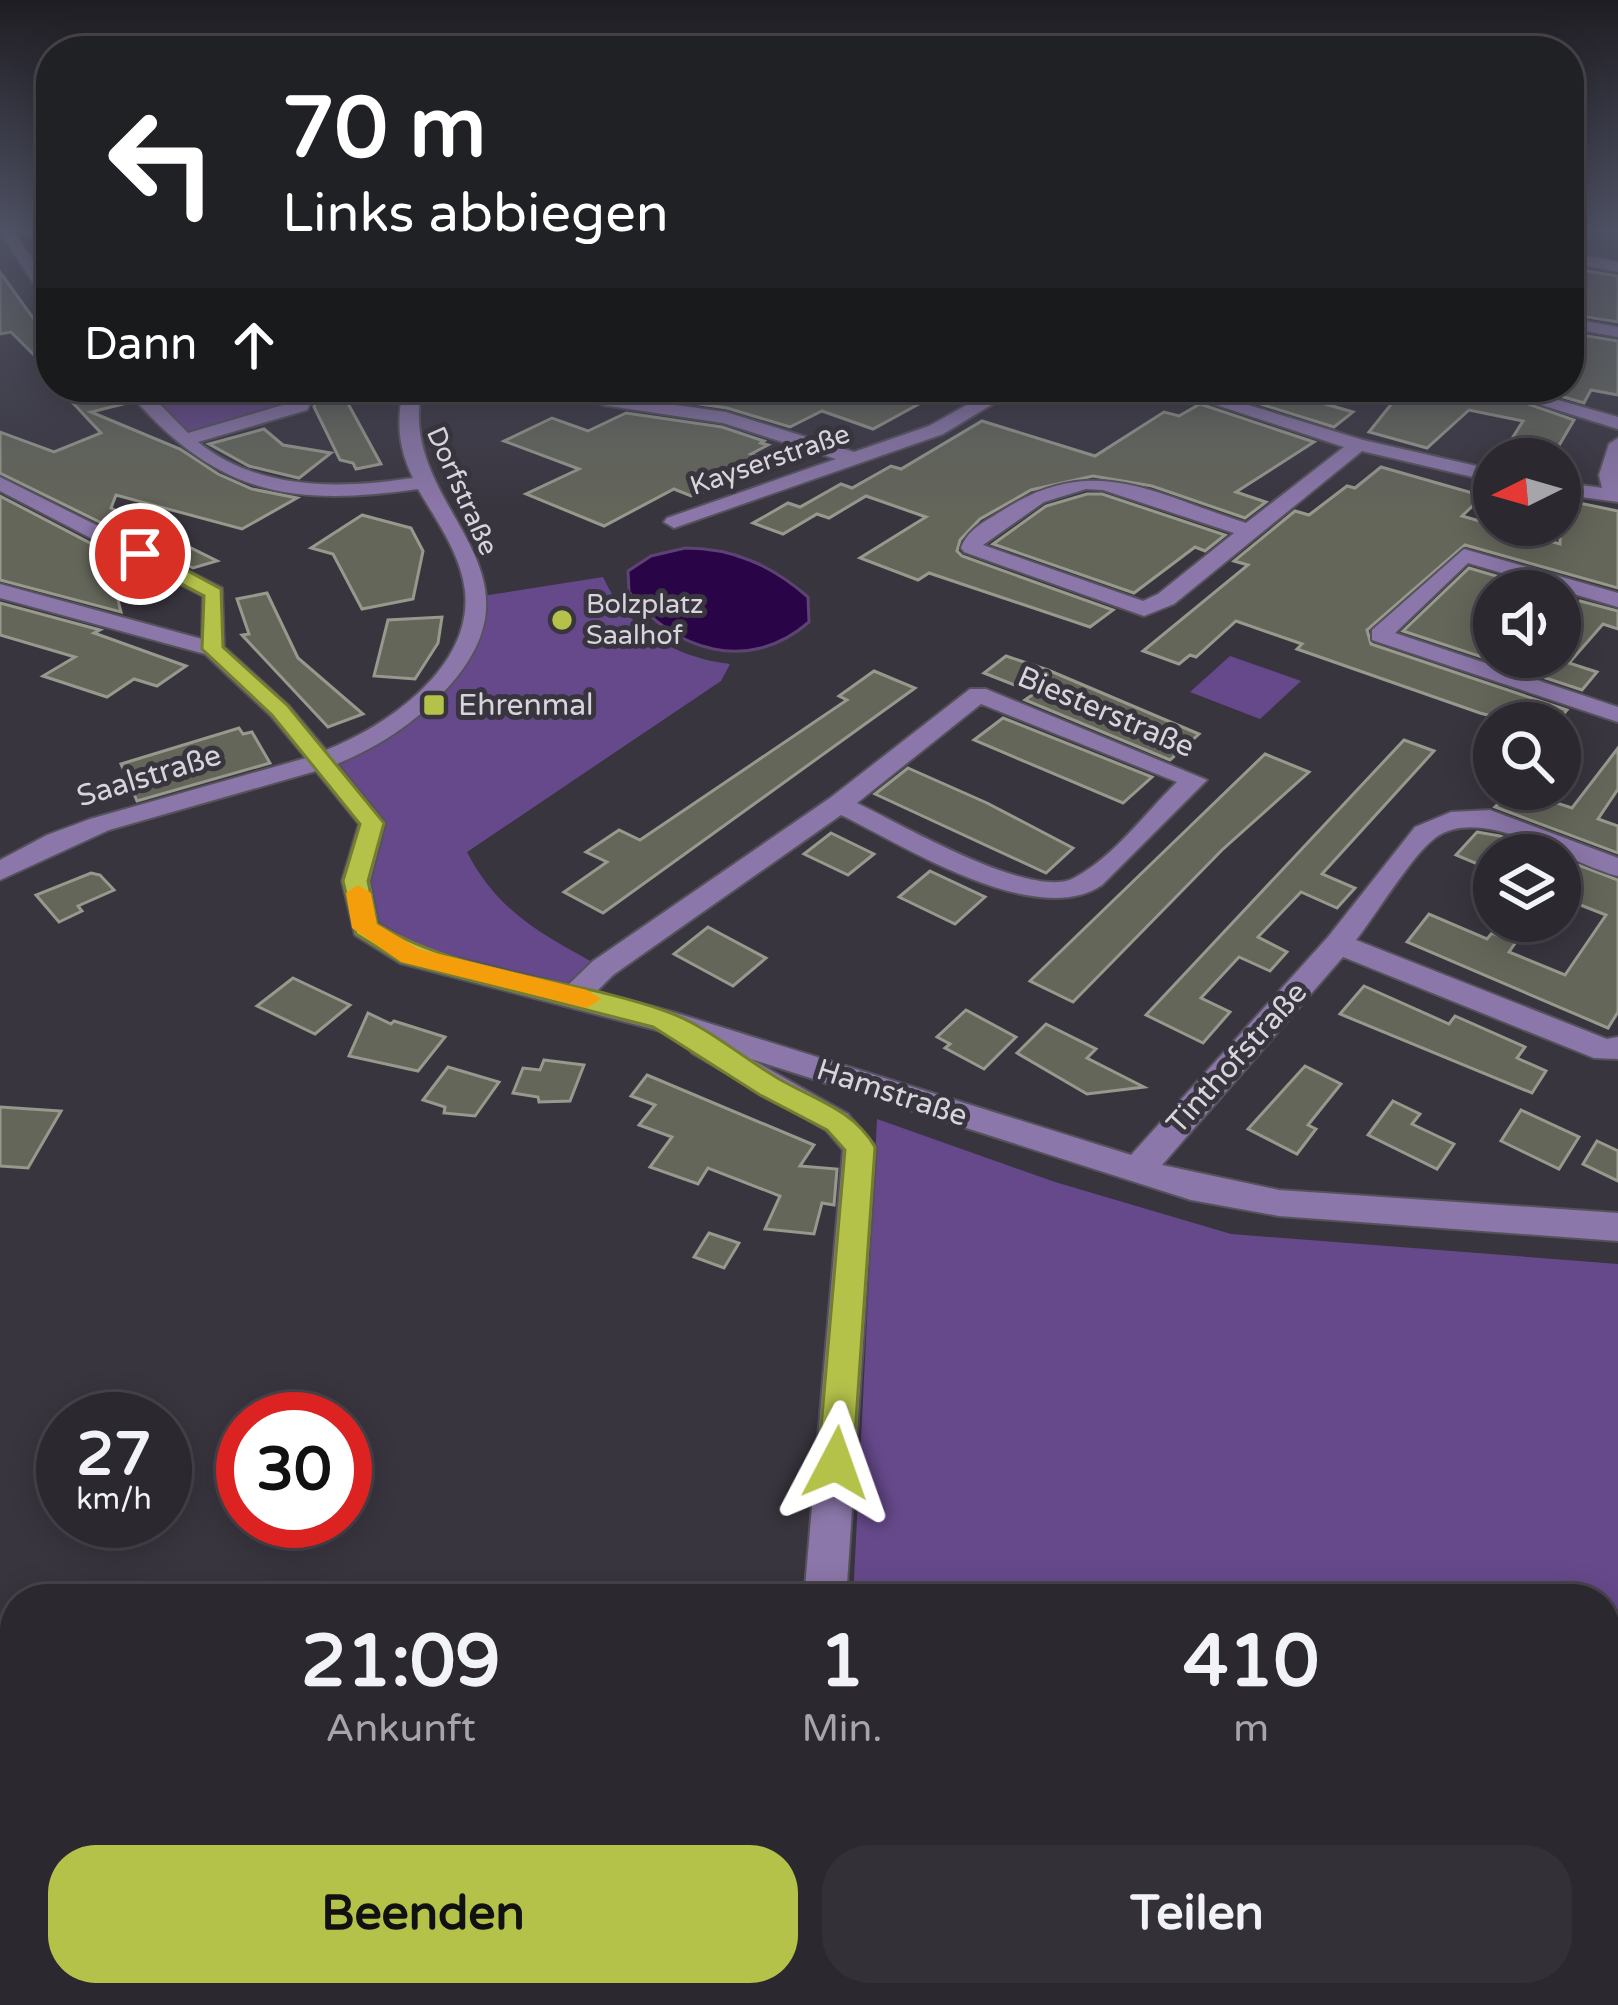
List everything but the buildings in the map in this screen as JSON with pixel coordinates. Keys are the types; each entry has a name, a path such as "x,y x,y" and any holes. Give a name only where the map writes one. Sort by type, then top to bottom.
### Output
{"street":[{"path":"1584,326 1618,332"},
{"path":"148,402 186,439 236,472 282,487 376,490 426,482"},
{"path":"186,439 303,402"},
{"name":"Dorfstraße","path":"323,760 352,749 401,717 447,676 472,631 476,588 403,436 409,402"},
{"path":"617,402 726,418 856,460"},
{"name":"Kayserstraße","path":"674,522 936,430 983,402"},
{"path":"1219,402 1358,445 1473,471"},
{"path":"1545,402 1618,423"},
{"path":"1581,491 1616,496 1609,475 1618,444"},
{"path":"1249,531 1105,484 1083,482 1059,486 975,537 971,548 1144,609 1166,599 1358,445"},
{"path":"0,483 214,593 213,649"},
{"path":"1615,709 1380,635 1464,555 1618,600"},
{"path":"0,590 213,649 280,711 323,760"},
{"name":"Biesterstraße","path":"575,996 603,968 838,804 979,694 1194,780 1082,887 1057,895 1023,889 838,804"},
{"name":"Saalstraße","path":"0,871 62,838 323,760"},
{"name":"Hamstraße","path":"323,760 372,823 356,881 365,928 410,956 662,1019 1136,1172 1279,1203 1618,1227"},
{"name":"Tinthofstraße","path":"1136,1172 1339,944 1424,833 1451,820 1490,818 1618,868"},
{"path":"1339,944 1605,1050 1618,1048"},
{"path":"662,1019 770,1088 837,1122 860,1147 826,1584"}],"shaded area":[{"path":"148,402 295,402 186,439"},
{"path":"685,548 735,555 780,576 808,597 809,622 762,648 738,651 690,642 667,629 629,592 628,571 651,556"},
{"path":"603,577 625,611 654,637 690,655 730,664 721,681 467,852 493,892 525,921 603,968 575,996 410,956 365,928 372,823 323,761 352,749 447,676 476,597"},
{"path":"1230,656 1301,681 1260,719 1190,692"},
{"path":"877,1119 1055,1182 1231,1234 1618,1264 1618,1584 854,1584"}],"slow traffic":[{"path":"358,893 365,928 410,956 587,999"}],"place":[{"name":"Bolzplatz Saalhof","path":"562,620"},
{"name":"Ehrenmal","path":"434,705"}],"route":[{"path":"140,554 214,593 213,649 280,711 372,823 356,881 365,928 410,956 662,1019 770,1088 837,1122 860,1147 836,1463"}]}
